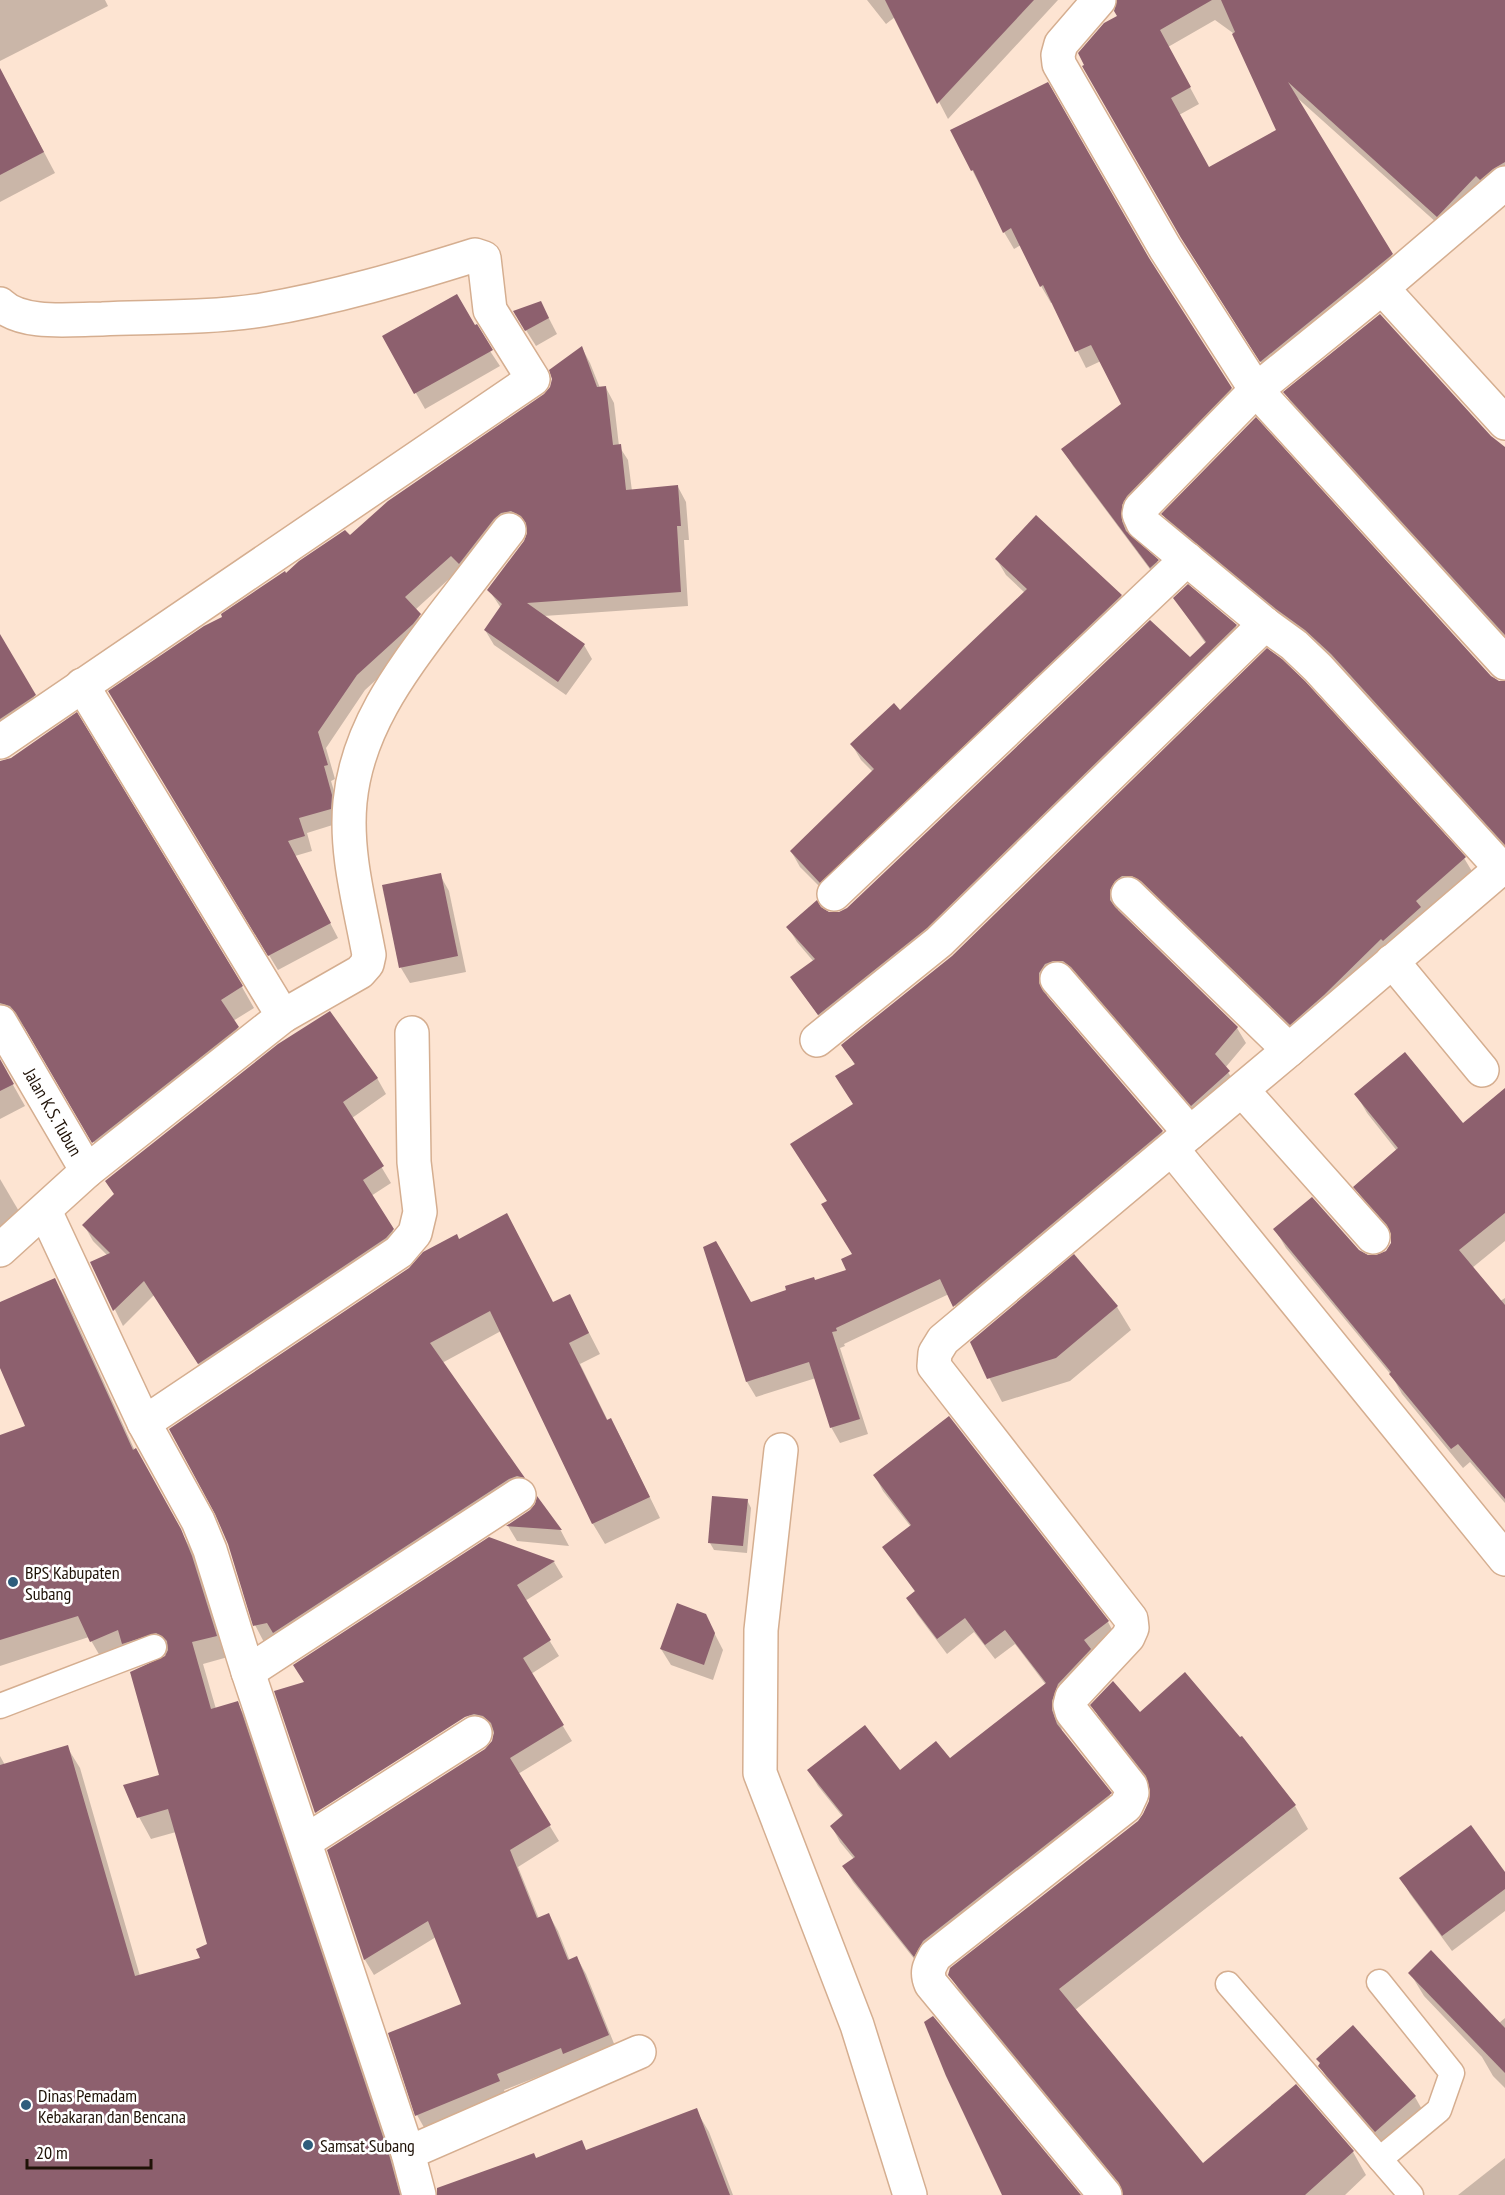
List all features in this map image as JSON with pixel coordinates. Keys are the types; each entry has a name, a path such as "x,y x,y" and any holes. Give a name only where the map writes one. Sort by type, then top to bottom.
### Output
{"street":[{"path":"1099,0 1061,44 1058,55 1059,64 1165,248 1256,390 1505,663"},
{"path":"1105,2195 931,1984 927,1976 935,1956 1126,1806 1130,1800 1131,1787 1072,1712 1070,1705 1072,1697 1128,1637 1132,1628 1131,1619 934,1365 935,1353 943,1340 1242,1090 1503,866 1318,668 1294,645 1265,624 1143,523 1139,514 1140,509 1256,390 1382,288 1505,183"},
{"path":"0,304 19,315 51,320 191,316 261,310 386,283 475,255 484,258 490,310 533,379 0,742"},
{"path":"1382,288 1505,423"},
{"path":"0,1250 87,1171 283,1016 360,972 367,964 369,955 351,856 350,802 360,751 380,704 409,660 509,530"},
{"path":"834,894 1186,559"},
{"path":"817,1040 939,942 1265,624"},
{"path":"82,685 283,1016"},
{"path":"1128,894 1289,1050"},
{"path":"1392,961 1482,1070"},
{"path":"1057,979 1503,1554"},
{"name":"Jalan K.S. Tubun","path":"0,1022 87,1171"},
{"path":"144,1423 399,1252 416,1233 420,1212 414,1162 412,1033"},
{"path":"1242,1090 1373,1237"},
{"path":"45,1211 144,1423 198,1521 210,1550 248,1672 408,2153 419,2195"},
{"path":"782,1450 761,1629 760,1773 857,2025 910,2195"},
{"path":"248,1672 519,1495"},
{"path":"306,1841 475,1733"},
{"path":"408,2153 639,2052"}],"lane":[{"path":"0,1706 154,1647"},
{"path":"1379,1982 1452,2073 1439,2110 1380,2159"},
{"path":"1228,1984 1411,2195"}],"building":[{"path":"885,0 1034,0 937,104"},
{"path":"1117,0 1212,0 1160,30 1191,87 1171,98 1209,167 1276,130 1232,34 1235,32 1221,0 1505,0 1505,162 1480,180 1476,176 1437,217 1288,82 1393,254 1260,362 1181,238 1082,66 1084,65 1078,53 1104,23 1117,16 1114,11"},
{"path":"0,68 44,152 0,175"},
{"path":"1048,82 1149,258 1232,388 1127,496 1122,505 1122,521 1126,531 1159,560 1150,568 1061,449 1121,404 1091,345 1075,352 1043,285 1040,287 1011,228 1003,233 973,170 971,171 950,130"},
{"path":"457,294 493,350 414,394 382,336"},
{"path":"541,301 549,318 525,331 513,311"},
{"path":"1380,314 1491,436 1505,447 1505,635 1283,392"},
{"path":"582,346 597,387 606,386 613,445 621,444 626,490 678,485 681,526 677,526 681,592 527,603 585,644 558,682 484,630 502,604 487,590 524,541 527,533 526,523 521,516 511,511 501,513 459,564 451,556 405,597 421,614 357,675 318,732 328,765 324,766 332,795 331,809 299,818 305,836 288,841 331,923 268,956 108,691 204,626 222,617 221,614 285,571 286,573 299,561 345,530 350,535 388,501 544,394 550,387 552,379 549,370"},
{"path":"1256,417 1491,676 1499,681 1505,681 1505,845 1331,654 1305,630 1276,609 1161,514"},
{"path":"1036,515 1122,595 820,883 790,851 874,769 850,744 894,703 900,710 1027,589 995,559"},
{"path":"1188,584 1237,625 927,928 818,1015 790,977 815,959 786,927 817,900 821,907 829,912 839,912 847,908 1150,620 1190,657 1206,642 1173,598"},
{"path":"0,634 36,695 0,719"},
{"path":"1267,648 1305,681 1466,857 1416,901 1421,907 1383,941 1381,939 1290,1025 1141,881 1132,876 1122,876 1115,881 1110,890 1110,900 1115,907 1238,1027 1215,1054 1230,1071 1191,1106 1071,967 1063,961 1045,964 1039,973 1039,983 1043,991 1163,1131 953,1307 940,1279 836,1328 837,1331 832,1332 860,1419 830,1428 809,1362 746,1382 703,1247 716,1241 751,1302 786,1290 785,1286 814,1277 815,1280 846,1270 841,1259 852,1254 821,1204 827,1201 790,1144 853,1104 835,1076 855,1064 841,1045 952,956"},
{"path":"77,712 243,986 221,1000 239,1027 92,1143 16,1013 10,1006 0,1003 0,761 11,758"},
{"path":"441,873 458,956 399,968 382,885"},
{"path":"330,1011 378,1078 343,1102 384,1166 363,1180 394,1229 386,1238 198,1364 144,1281 113,1311 90,1262 110,1253 82,1225 114,1194 105,1181 278,1044"},
{"path":"1405,1052 1463,1123 1505,1088 1505,1213 1459,1250 1505,1305 1505,1499 1458,1444 1451,1449 1273,1229 1312,1197 1359,1250 1368,1255 1386,1251 1391,1243 1391,1234 1387,1225 1353,1187 1398,1148 1354,1094"},
{"path":"0,1059 14,1084 0,1091"},
{"path":"507,1213 553,1302 570,1294 589,1333 569,1343 607,1420 611,1418 650,1497 592,1524 490,1311 430,1343 525,1478 517,1476 509,1479 273,1633 267,1623 253,1626 228,1544 215,1514 169,1429 409,1268 423,1252 457,1234 459,1239"},
{"path":"1074,1254 1118,1306 1056,1358 987,1379 970,1342"},
{"path":"55,1278 133,1450 136,1448 181,1529 192,1556 217,1636 192,1642 211,1709 238,1701 390,2158 400,2195 0,2195 0,1765 68,1745 135,1976 200,1958 196,1949 207,1944 168,1809 137,1818 123,1785 159,1775 130,1672 165,1656 168,1650 167,1641 156,1633 122,1644 118,1630 90,1642 78,1616 0,1640 0,1435 25,1426 0,1368 0,1302"},
{"path":"949,1416 1109,1621 1084,1640 1091,1649 1058,1684 1052,1701 1052,1710 1057,1724 1112,1793 923,1941 914,1957 842,1866 855,1857 830,1826 843,1815 807,1770 865,1725 900,1770 936,1741 950,1758 1046,1683 1005,1630 985,1645 965,1618 937,1639 906,1598 915,1591 882,1547 911,1525 873,1475"},
{"path":"537,1496 562,1530 506,1526 530,1510"},
{"path":"712,1496 748,1499 743,1546 708,1543"},
{"path":"489,1537 555,1561 517,1585 551,1640 523,1658 564,1725 510,1758 551,1825 510,1850 537,1918 549,1913 568,1960 577,1956 609,2035 563,2054 561,2048 497,2074 500,2081 415,2116 388,2033 461,2004 428,1921 364,1960 327,1850 485,1749 492,1741 494,1732 491,1723 483,1716 474,1714 465,1717 315,1813 274,1691 304,1682 293,1665"},
{"path":"677,1603 706,1614 715,1633 704,1665 660,1649"},
{"path":"1185,1672 1240,1737 1242,1736 1296,1805 1059,1989 1203,2163 1296,2084 1354,2151 1305,2195 1123,2195 1119,2183 948,1975 950,1968 1138,1821 1149,1801 1150,1791 1146,1776 1090,1705 1113,1681 1140,1712"},
{"path":"1471,1825 1505,1872 1505,1889 1442,1936 1399,1878"},
{"path":"1431,1950 1505,2028 1505,2073 1408,1973"},
{"path":"933,2016 1081,2195 1002,2195 946,2076 924,2022"},
{"path":"1353,2025 1416,2096 1375,2132 1318,2066 1320,2063 1316,2059"},
{"path":"697,2108 730,2195 437,2195 437,2188 534,2153 536,2158 582,2140 586,2150"}],"place":[{"name":"BPS Kabupaten Subang","path":"13,1582"},
{"name":"Dinas Pemadam Kebakaran dan Bencana","path":"26,2105"},
{"name":"Samsat Subang","path":"308,2145"}]}
